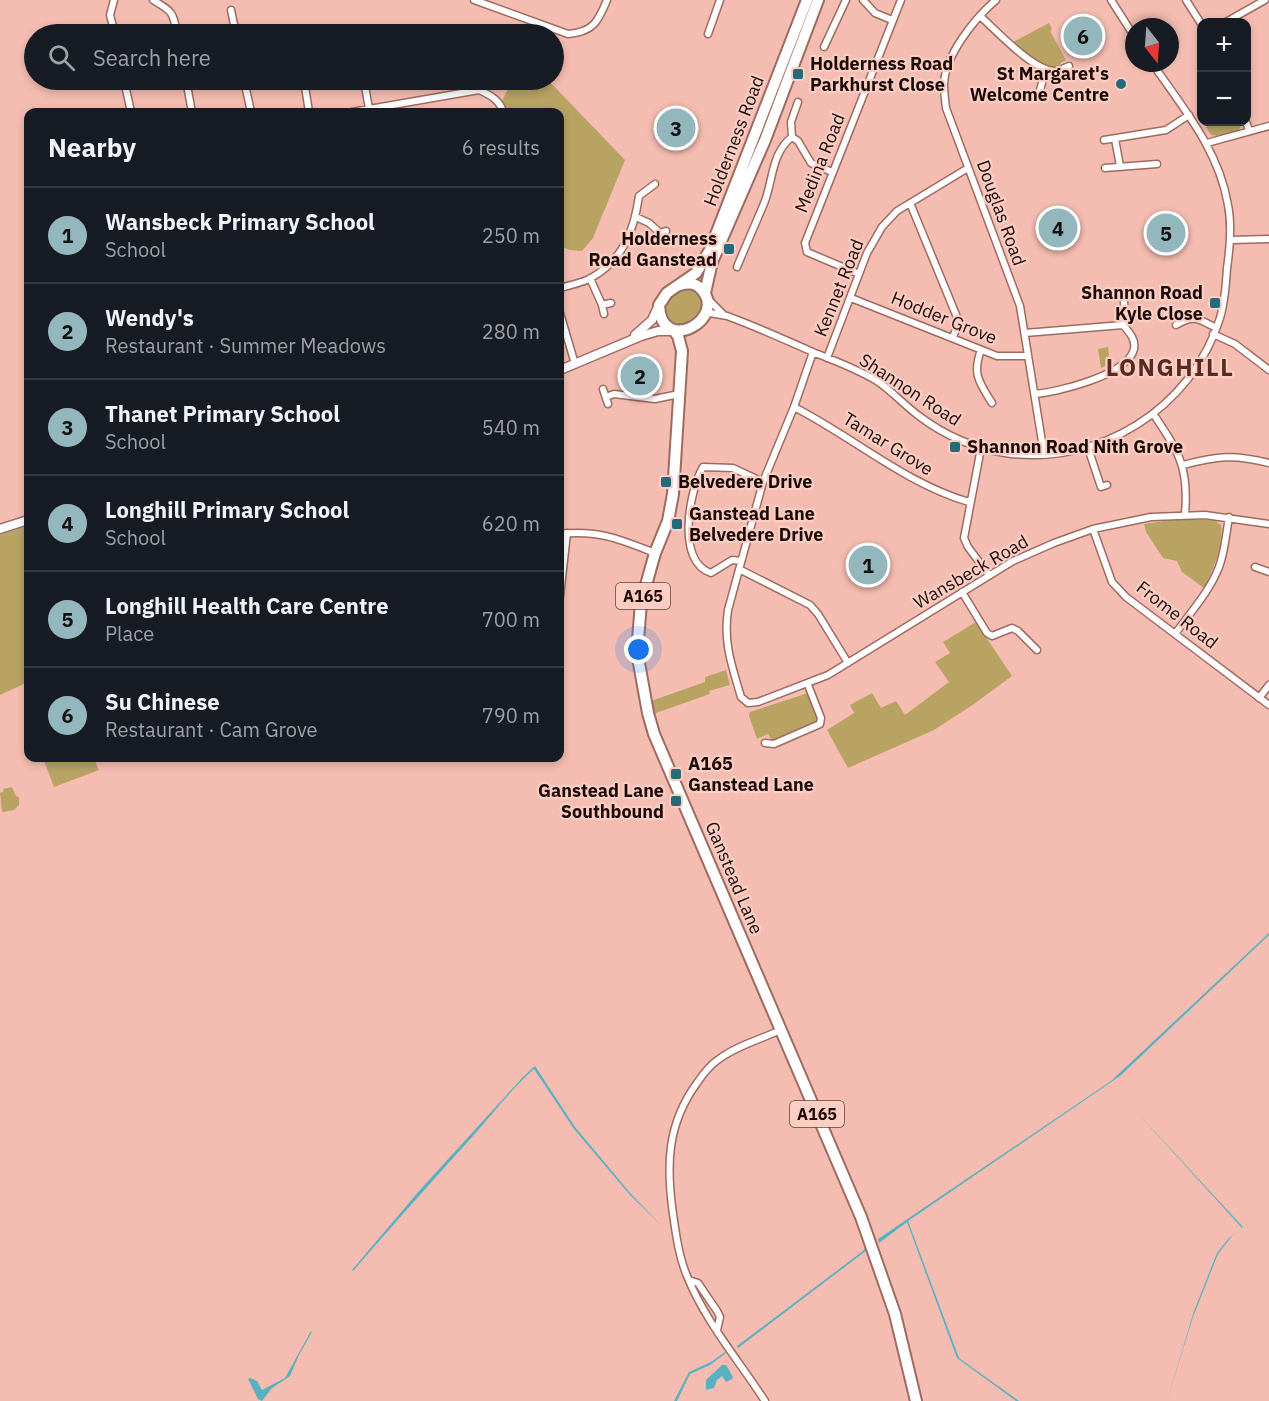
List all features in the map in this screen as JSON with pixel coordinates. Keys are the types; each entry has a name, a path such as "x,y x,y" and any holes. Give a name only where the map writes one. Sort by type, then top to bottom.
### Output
{"highway":[{"name":"Holderness Road","path":"679,285 699,269 710,250 807,0"},
{"name":"Holderness Road","path":"705,294 712,262 765,140 818,0"},
{"path":"658,307 663,298 679,285 693,284 705,294"},
{"name":"A165","path":"699,322 707,307 705,294"},
{"name":"A165","path":"658,307 664,322 674,331"},
{"path":"674,331 685,330 699,322"},
{"name":"Ganstead Lane","path":"682,351 699,322"},
{"name":"Ganstead Lane","path":"674,331 678,336 682,351 673,494 668,520 655,553 641,603 637,652 648,713 654,734 861,1217 880,1267 904,1345 916,1401"}],"main road":[{"path":"623,345 649,323 658,307"},
{"path":"564,368 652,332 674,331"},
{"path":"0,529 24,521"}],"street":[{"path":"112,24 110,15 114,0"},
{"path":"153,0 173,15 175,24"},
{"path":"474,0 540,24"},
{"path":"564,33 582,33 590,28 600,18 607,0"},
{"path":"708,34 720,0"},
{"path":"824,43 846,0"},
{"path":"863,0 875,13 892,20"},
{"name":"Medina Road","path":"859,274 813,255 805,248 805,243 901,0"},
{"name":"Douglas Road","path":"996,0 963,38 947,67 944,84 946,108 1020,306 1044,454"},
{"path":"1111,0 1125,22"},
{"path":"1186,0 1198,18"},
{"path":"1233,18 1265,0"},
{"path":"231,10 234,24"},
{"path":"233,18 241,16"},
{"path":"980,16 1018,50 1046,69 1056,71 1069,66"},
{"path":"1038,97 1046,69"},
{"name":"Shannon Road","path":"705,294 723,314 877,382 941,430 961,441 981,448 1026,455 1064,453 1088,448 1116,438 1154,415 1182,386 1200,361 1214,331 1226,291 1231,240 1229,206 1220,171 1207,143 1158,72"},
{"path":"126,90 130,108"},
{"path":"188,90 191,108"},
{"path":"246,90 250,108"},
{"path":"306,90 308,108"},
{"path":"366,90 369,108"},
{"path":"375,108 479,90 491,96 502,108"},
{"path":"792,137 791,122 798,102"},
{"path":"1104,140 1166,130 1189,115"},
{"path":"1248,126 1249,130"},
{"path":"1207,143 1269,126"},
{"path":"792,137 798,141 811,163 832,172"},
{"path":"737,267 739,257 766,199 771,171 785,142 792,137"},
{"path":"1115,139 1120,166"},
{"path":"1105,168 1157,164"},
{"name":"Kennet Road","path":"827,358 859,274 882,227 910,203 968,168"},
{"path":"564,287 590,278 620,254 630,236 639,196 655,184"},
{"path":"910,203 959,322 953,338"},
{"path":"636,217 649,223 662,234"},
{"path":"1231,240 1269,238"},
{"path":"590,278 604,314"},
{"name":"Hodder Grove","path":"851,298 997,356 1028,356"},
{"path":"1123,325 1124,302"},
{"path":"602,305 611,303"},
{"path":"699,322 710,313 723,314"},
{"path":"1176,325 1187,318 1196,318 1269,370"},
{"path":"1024,333 1123,325"},
{"path":"1035,394 1082,383 1122,365 1134,351 1132,335 1123,325"},
{"path":"564,328 574,364"},
{"path":"981,350 976,362 976,375 993,403"},
{"name":"Wansbeck Road","path":"813,352 794,407 763,482 728,610 725,629 727,647 741,697 748,703 758,702 808,685 848,663 1013,561 1093,529 1151,517 1185,514 1229,517 1269,524"},
{"path":"603,389 607,401 614,394 655,399 680,394"},
{"name":"Tamar Grove","path":"794,407 825,423 922,485 969,502"},
{"path":"1154,415 1179,453 1183,465 1187,492 1185,514"},
{"path":"981,448 964,538 968,548 989,575"},
{"path":"1088,448 1101,487 1107,485"},
{"path":"1183,465 1213,457 1243,456 1269,463"},
{"path":"741,561 732,560 711,573 703,571 690,552 689,515 699,474 703,467 733,468 763,482"},
{"path":"1175,634 1212,582 1219,567 1229,517"},
{"name":"Frome Road","path":"1093,529 1112,582 1126,597 1269,705"},
{"path":"564,533 591,532 618,538 655,553"},
{"path":"1255,567 1269,572"},
{"path":"739,569 810,605 848,663"},
{"path":"962,592 987,633 996,636 1012,628 1038,650"},
{"path":"765,743 774,744 820,724 821,718 808,685"},
{"path":"1259,698 1269,685"},
{"path":"765,1401 717,1330 689,1280 675,1231 669,1166 673,1134 685,1099 716,1061 781,1030"}],"shaded area":[{"path":"1049,23 1052,29 1050,31 1066,60 1058,68 1039,63 1013,42"},
{"path":"507,90 558,90 625,160 593,238 582,251 564,248 564,108 506,108 502,101"},
{"path":"1241,126 1237,132 1218,136 1211,135 1206,127"},
{"path":"686,288 698,294 702,310 699,316 689,324 674,326 663,316 665,302 678,290"},
{"path":"1108,347 1109,356 1106,358 1108,365 1101,368 1098,349"},
{"path":"1171,520 1214,520 1221,525 1219,549 1204,588 1182,572 1177,561 1163,558 1146,532 1144,524"},
{"path":"24,527 24,684 0,695 0,535"},
{"path":"976,622 1012,676 934,730 848,768 827,730 854,713 850,705 872,693 881,708 896,701 905,715 949,682 935,662 950,653 943,642"},
{"path":"726,670 730,685 653,714 651,701 705,682 705,677"},
{"path":"808,693 818,718 815,724 773,742 768,734 757,739 749,716 750,712"},
{"path":"45,762 96,762 99,770 54,787"},
{"path":"12,787 16,796 19,797 19,805 14,810 2,812 0,793 4,791 3,789"}],"water":[{"path":"1269,933 1120,1076 908,1221 959,1358 1019,1401 1016,1401 957,1358 907,1222 879,1243 878,1239 1111,1081"},
{"path":"535,1066 575,1127 631,1194 662,1226 630,1195 574,1129 534,1069 510,1093 353,1271 419,1191"},
{"path":"1131,1106 1243,1227 1242,1228"},
{"path":"1238,1231 1218,1254 1193,1317 1167,1401 1194,1311 1217,1253 1229,1238"},
{"path":"866,1246 867,1250 738,1348 737,1346 863,1251"},
{"path":"311,1331 290,1376 272,1388 262,1401 258,1399 248,1379 257,1381 262,1390 285,1378"},
{"path":"725,1352 710,1365 690,1374 677,1401 674,1401 689,1372 711,1362"},
{"path":"722,1365 726,1365 732,1379 726,1382 722,1376 717,1380 714,1388 706,1390 706,1380"}],"place":[{"name":"Su Chinese","path":"1083,36"},
{"name":"Holderness Road Parkhurst Close","path":"798,74"},
{"name":"St Margaret's Welcome Centre","path":"1121,84"},
{"name":"Thanet Primary School","path":"676,128"},
{"name":"Longhill Primary School","path":"1058,228"},
{"name":"Longhill Health Care Centre","path":"1166,233"},
{"name":"Holderness Road Ganstead","path":"729,249"},
{"name":"Shannon Road Kyle Close","path":"1215,303"},
{"name":"Wendy's","path":"640,376"},
{"name":"Shannon Road Nith Grove","path":"955,447"},
{"name":"Belvedere Drive","path":"666,482"},
{"name":"Ganstead Lane Belvedere Drive","path":"677,524"},
{"name":"Wansbeck Primary School","path":"868,565"},
{"name":"A165 Ganstead Lane","path":"676,774"},
{"name":"Ganstead Lane Southbound","path":"676,801"}],"district":[{"name":"LONGHILL","path":"1170,368"}]}
